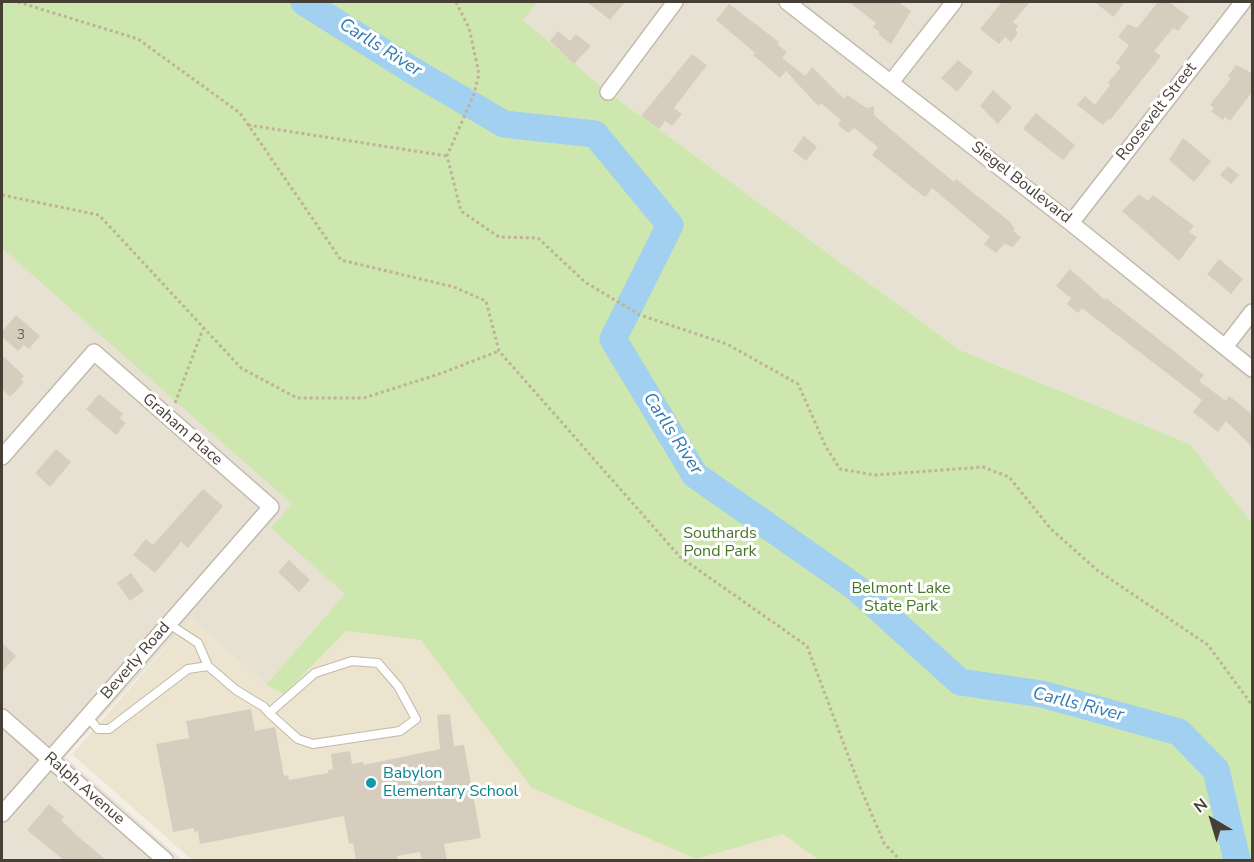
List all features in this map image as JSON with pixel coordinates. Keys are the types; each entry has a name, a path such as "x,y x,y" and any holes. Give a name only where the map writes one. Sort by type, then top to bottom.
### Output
{"street":[{"path":"608,92 675,2"},
{"name":"Siegel Boulevard","path":"787,2 892,81 1252,369"},
{"path":"892,81 954,2"},
{"name":"Roosevelt Street","path":"1071,223 1243,2"},
{"path":"1225,347 1252,312"},
{"name":"Graham Place","path":"2,457 94,352 271,507"},
{"name":"Beverly Road","path":"2,814 271,507"},
{"name":"Ralph Avenue","path":"2,717 165,861"}],"lane":[{"path":"169,624 198,643 208,666 236,690 269,713 298,739 313,744 400,731 416,719 398,686 378,663 352,661 315,673 269,713"},
{"path":"87,716 98,729 109,729 188,669 208,666"}],"path":[{"path":"18,2 138,39 240,113 341,260 454,287 486,301 500,351 680,557 807,646 860,787 884,843 900,861"},
{"path":"456,2 470,28 479,74 474,94 447,156 461,211 499,237 538,238 585,282 640,315 727,344 798,384 826,447 840,469 875,475 984,467 1009,477 1051,529 1097,570 1208,645 1252,705"},
{"path":"248,125 447,156"},
{"path":"2,195 99,215 241,368 297,398 363,399 500,351"},
{"path":"169,418 203,329"}],"shaded area":[{"path":"501,2 1252,2 1252,523 1190,444 960,350 608,92"},
{"path":"2,235 292,504 272,528 346,594 266,685 191,619 65,757 182,860 2,860"},
{"path":"381,403 870,860 192,860 72,754 191,619 266,685 345,594 271,528"}],"green space":[{"name":"Southards Pond Park","path":"2,2 537,2 523,20 608,92 960,350 1190,444 1252,523 1252,860 819,860 783,834 696,859 532,788 421,640 346,631 284,694 266,685 345,594 271,528 292,504 2,248"}],"building":[{"path":"587,2 625,2 610,20"},
{"path":"849,2 898,2 911,11 891,44 873,27 876,23"},
{"path":"1002,2 1030,2 1013,22 1018,26 1015,30 1018,33 1011,42 1005,37 999,44 980,29"},
{"path":"1095,2 1125,2 1113,17"},
{"path":"1158,2 1169,2 1189,17 1178,31 1173,28 1154,51 1161,56 1110,120 1108,119 1103,125 1077,105 1085,96 1095,105 1121,67 1116,63 1129,45 1118,37 1128,24 1137,28"},
{"path":"729,4 779,42 778,45 787,52 782,58 805,76 812,67 844,99 847,95 867,108 874,106 874,115 896,134 954,182 956,179 1009,221 1015,229 1013,231 1021,237 1013,247 1004,244 996,253 984,244 990,237 932,188 926,197 922,195 872,155 878,147 854,128 848,133 838,125 841,120 821,103 818,106 786,71 780,78 753,55 755,53 716,20"},
{"path":"558,31 570,41 576,34 591,46 574,64 550,41"},
{"path":"692,54 707,65 674,108 682,114 672,126 665,121 659,129 641,116"},
{"path":"958,60 973,72 957,92 941,78"},
{"path":"1236,65 1252,73 1252,92 1230,121 1225,117 1223,120 1211,111 1214,108 1210,105 1231,78 1228,76"},
{"path":"993,90 1012,107 998,124 980,106"},
{"path":"1036,113 1075,145 1063,160 1023,129"},
{"path":"804,136 817,147 806,161 793,151"},
{"path":"1183,138 1211,161 1194,182 1169,160"},
{"path":"1228,166 1239,175 1231,184 1220,175"},
{"path":"1139,194 1148,201 1153,195 1194,226 1189,232 1197,237 1179,261 1122,211"},
{"path":"1219,259 1243,279 1231,294 1207,274"},
{"path":"1070,269 1105,300 1106,298 1204,375 1199,381 1226,401 1229,396 1252,414 1252,447 1226,421 1218,432 1193,412 1202,400 1082,308 1078,313 1067,304 1071,298 1056,286"},
{"path":"16,315 40,336 29,349 24,345 18,351 2,337 2,332"},
{"path":"2,355 24,376 21,380 24,382 10,397 2,389"},
{"path":"99,394 123,414 120,418 126,423 116,435 86,409"},
{"path":"56,449 71,462 50,487 35,473"},
{"path":"203,489 223,506 188,548 181,542 155,573 133,555 146,539 153,545"},
{"path":"289,560 310,580 299,592 278,572"},
{"path":"131,573 144,591 130,601 117,583"},
{"path":"2,643 16,656 2,672"},
{"name":"Babylon Elementary School","path":"251,709 255,731 275,727 284,776 288,775 289,780 328,773 328,770 333,769 331,754 350,751 352,764 363,762 364,765 440,749 437,715 450,714 454,746 464,745 481,838 444,844 447,861 422,861 420,852 397,856 398,861 356,861 353,843 349,844 344,816 200,844 198,831 194,832 194,828 173,832 156,744 189,738 186,721"},
{"path":"49,804 64,817 61,820 107,861 65,861 27,830"}],"waterway":[{"name":"Carlls River","path":"304,2 410,69 504,124 595,134 670,225 613,339 695,475 855,587 960,682 1042,694 1179,732 1216,770 1237,860"}],"place":[{"name":"Babylon Elementary School","path":"371,783"}],"park label":[{"name":"Belmont Lake State Park","path":"901,598"}]}
